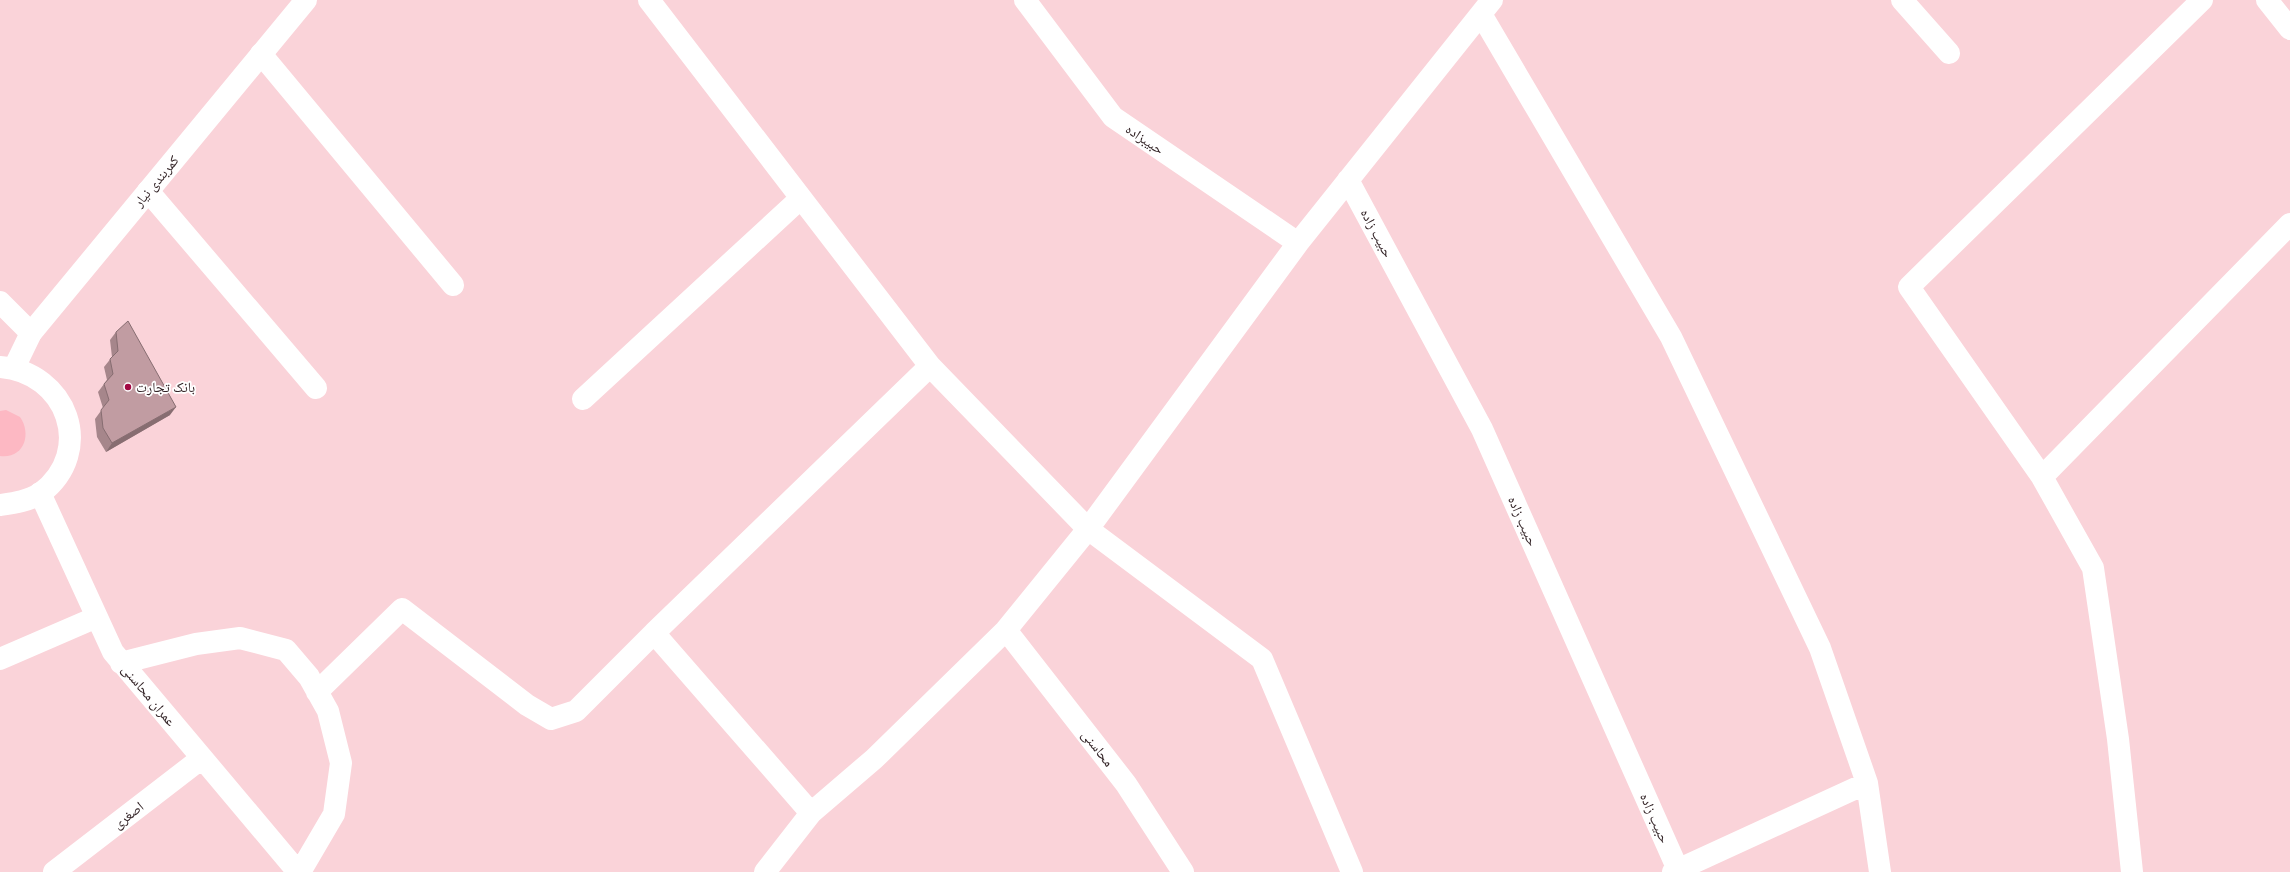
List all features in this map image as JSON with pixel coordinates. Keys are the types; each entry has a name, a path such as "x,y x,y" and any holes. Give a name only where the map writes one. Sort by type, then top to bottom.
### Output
{"street":[{"name":"کمربندی نیار","path":"7,367 31,332 306,0"},
{"path":"649,0 930,366 1088,529 1262,659 1352,872"},
{"name":"حبیبزاده","path":"1025,0 1113,117 1298,243"},
{"path":"1902,0 1949,52"},
{"path":"2132,872 2118,739 2093,568 2042,477 1909,287 2202,0"},
{"path":"2267,0 2290,29"},
{"path":"765,872 811,813 874,759 1006,630 1088,529 1298,243 1486,7 1671,337 1820,648 1867,783 1880,872"},
{"path":"261,54 454,285"},
{"name":"حبیب زاده","path":"1348,180 1482,429 1677,871"},
{"path":"148,191 316,388"},
{"path":"583,399 801,198"},
{"path":"2042,477 2290,224"},
{"path":"0,302 31,332"},
{"path":"317,692 402,609 527,705 551,719 576,711 654,633 930,366"},
{"path":"0,505 20,503 40,493 56,477 67,456 70,433 65,410 53,391 35,376 7,367"},
{"name":"عمران محاسنی","path":"40,493 113,652 299,872"},
{"path":"0,659 97,617"},
{"name":"محاسنی","path":"1006,630 1126,784 1183,872"},
{"path":"654,633 811,813"},
{"path":"122,663 196,644 240,638 286,650 309,677 328,711 341,763 334,814 299,872"},
{"name":"اصغری","path":"54,872 202,758"},
{"path":"1677,871 1867,783"}],"shaded area":[{"path":"6,410 20,417 24,424 25,438 24,444 15,454 0,456 0,411"}],"building":[{"name":"بانک تجارت","path":"128,321 176,407 112,443 103,428 101,410 109,400 104,384 113,374 110,359 118,351 116,332"}],"place":[{"name":"بانک تجارت","path":"128,387"}]}
